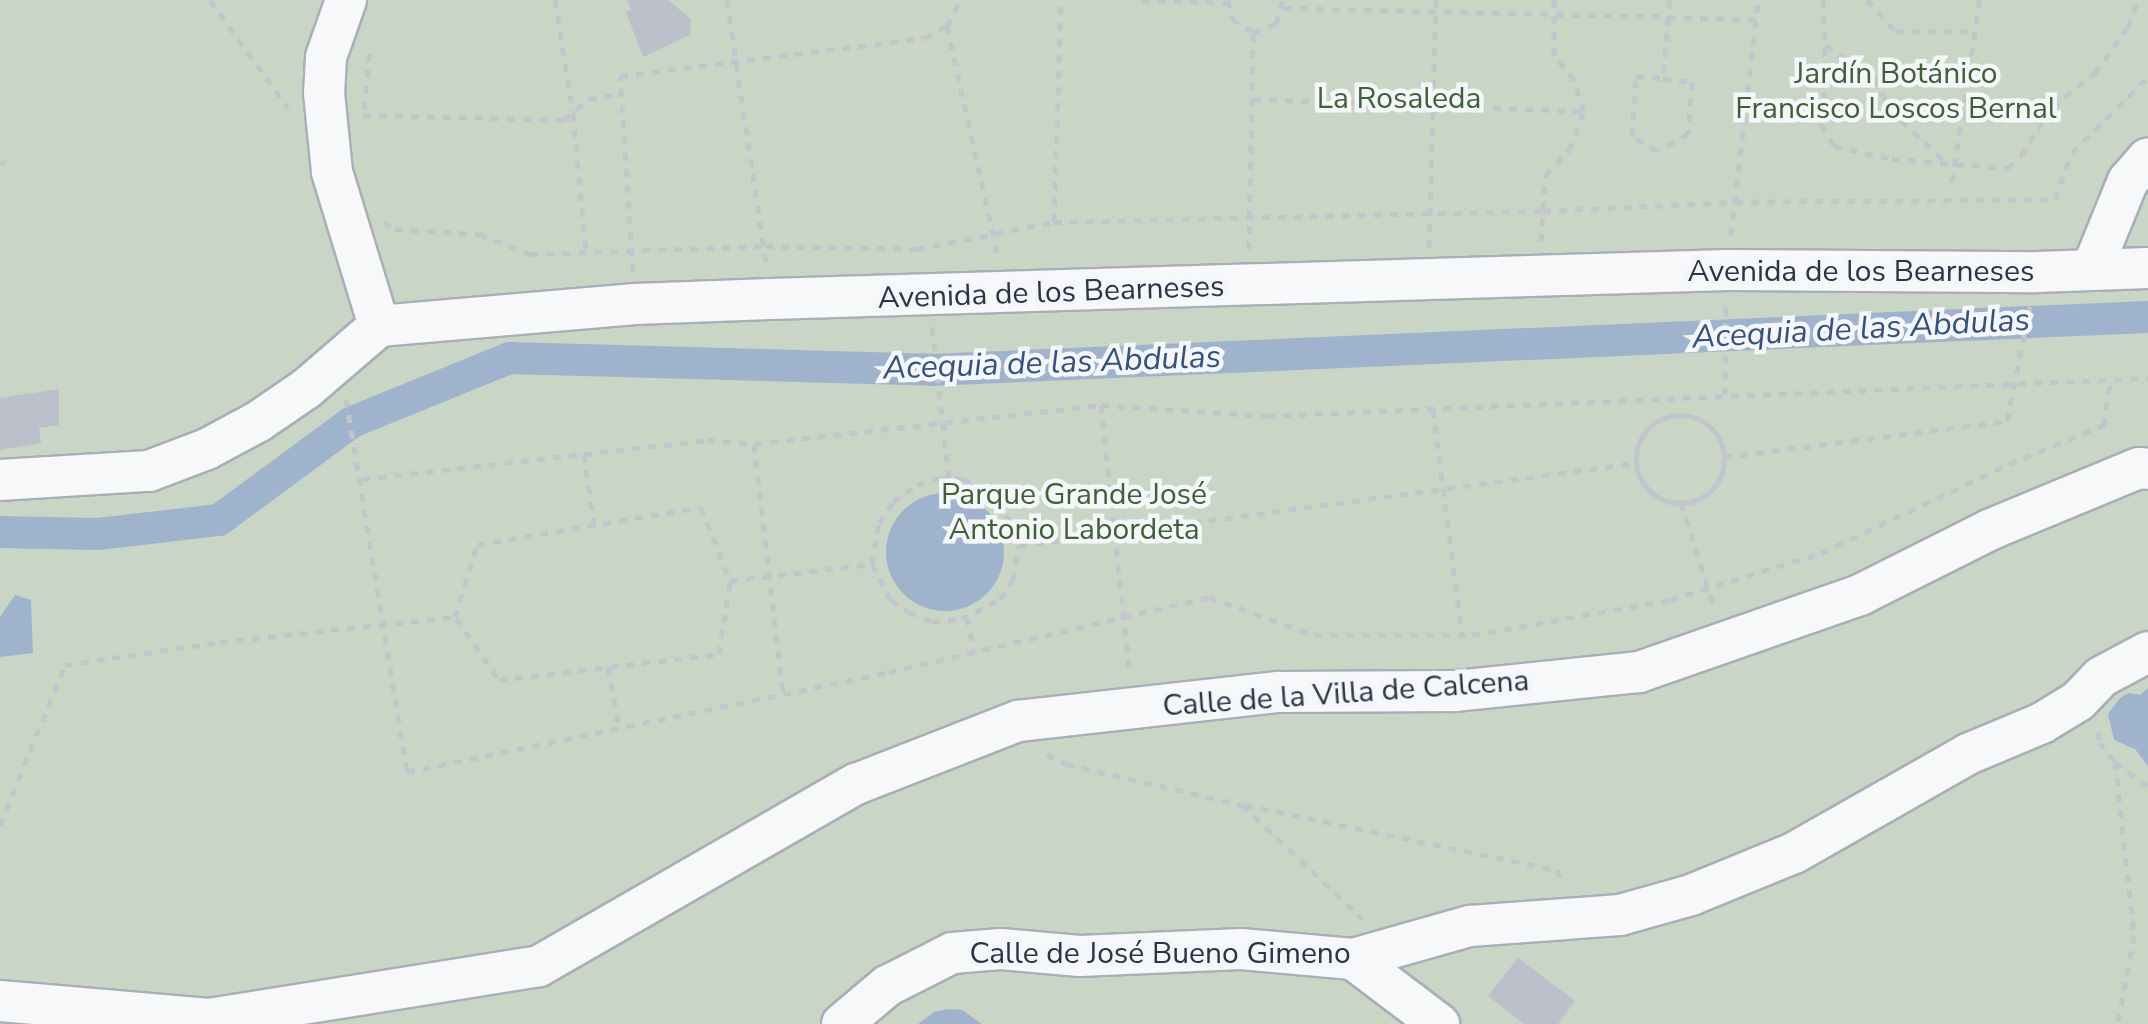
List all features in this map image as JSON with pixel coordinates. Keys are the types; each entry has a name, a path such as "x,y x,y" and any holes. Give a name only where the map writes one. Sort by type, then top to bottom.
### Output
{"street":[{"path":"0,480 150,471 207,448 260,422 308,388 379,326 332,172 324,93 326,58 346,0"},
{"path":"2092,270 2128,182 2148,158"},
{"name":"Avenida de los Bearneses","path":"379,326 635,304 770,299 1543,277 1727,288 2148,268"},
{"name":"Calle de la Villa de Calcena","path":"92,1016 206,1021 539,966 856,784 1018,721 1278,692 1455,691 1639,672 1860,595 1989,530 2139,468 2148,469"},
{"name":"Calle de José Bueno Gimeno","path":"842,1024 887,986 952,953 1002,949 1080,956 1241,949 1353,959 1470,926 1620,915 1691,895 1794,853 1968,754 2042,723 2078,701 2101,677 2148,652"},
{"path":"1405,942 1405,998"},
{"path":"1353,959 1439,1024"},
{"path":"0,1001 92,1016"}],"path":[{"path":"210,0 292,113"},
{"path":"555,0 573,113 586,252"},
{"path":"728,0 770,299"},
{"path":"635,304 620,76 925,38 947,26 960,0"},
{"path":"1054,222 1061,0"},
{"path":"1142,0 1228,2 1232,20 1253,32 1276,24 1284,4 1757,20"},
{"path":"1428,279 1436,0"},
{"path":"1543,277 1545,175 1569,150 1584,111 1574,80 1554,55 1554,0"},
{"path":"1663,79 1670,0"},
{"path":"1725,396 1727,288 1758,0"},
{"path":"1823,0 1821,126 1834,146 1864,155 2008,168 2021,156 2052,107 2095,73 2128,27 2138,0"},
{"path":"1867,0 1895,30 1976,31"},
{"path":"1952,182 1980,0"},
{"path":"947,26 996,236"},
{"path":"362,131 372,32"},
{"path":"1248,287 1253,32"},
{"path":"1824,44 1874,78 1890,110 1946,163"},
{"path":"1636,76 1663,79 1692,82 1688,134 1657,151 1632,136 1636,76"},
{"path":"394,229 479,234 530,254 765,246 917,249 1054,222 1543,212 1736,202 2055,199 2072,153 2148,77"},
{"path":"363,115 564,120 589,100 622,94"},
{"path":"1253,99 1584,111"},
{"path":"1724,457 2007,421 2031,301"},
{"path":"933,336 949,478"},
{"path":"362,479 707,440 754,444 1101,405 1266,416 2015,383 2110,383 2148,378"},
{"path":"346,400 362,479 407,772 783,694 1209,596 1314,635 1462,634 1670,600 1820,552 2009,464 2104,425 2110,383"},
{"path":"1669,398 1672,415"},
{"path":"1101,405 1130,676 1162,705"},
{"path":"1434,408 1462,634"},
{"path":"1672,415 1691,415 1704,421 1722,443 1724,457 1716,486 1704,496 1682,503 1661,499 1648,490 1635,463 1642,436 1651,425 1672,415"},
{"path":"754,444 783,694"},
{"path":"584,454 594,525"},
{"path":"1019,546 1635,463"},
{"path":"949,478 986,491 1007,517 1019,546 1013,580 1000,599 967,617 932,622 891,600 872,564 879,523 893,502 917,485 949,478"},
{"path":"1682,503 1708,588"},
{"path":"701,507 730,581 719,654 498,680 455,617 477,545 701,507"},
{"path":"730,581 872,564"},
{"path":"0,825 64,665 455,617"},
{"path":"967,617 974,652"},
{"path":"608,667 619,728"},
{"path":"1038,719 1036,748 1066,764 1557,870 1575,920"},
{"path":"2098,728 2099,742 2115,762 2148,787"},
{"path":"2115,762 2134,935 2118,1024"},
{"path":"1242,804 1405,942"}],"green space":[{"name":"Parque Grande José Antonio Labordeta","path":"0,0 2148,0 2148,1024 0,1024"}],"water":[{"path":"945,493 968,497 987,510 1000,529 1004,552 1000,575 987,594 968,607 945,611 922,607 903,594 890,575 886,552 890,529 903,510 922,497"},
{"path":"15,595 31,600 33,653 0,657 0,617"},
{"path":"2148,688 2148,766 2135,749 2114,740 2108,714 2120,698 2129,693 2140,695"},
{"path":"962,1010 982,1024 918,1024 934,1012"}],"building":[{"path":"627,0 668,0 691,19 690,35 643,57 626,12 631,10"},
{"path":"59,389 59,425 39,428 41,443 0,450 0,398"},
{"path":"1518,958 1575,1001 1558,1024 1524,1024 1488,996"}],"waterway":[{"name":"Acequia de las Abdulas","path":"0,532 98,534 219,520 352,422 510,358 932,370 2148,317"}],"park label":[{"name":"Jardín Botánico Francisco Loscos Bernal","path":"1896,91"},
{"name":"La Rosaleda","path":"1399,99"}]}
